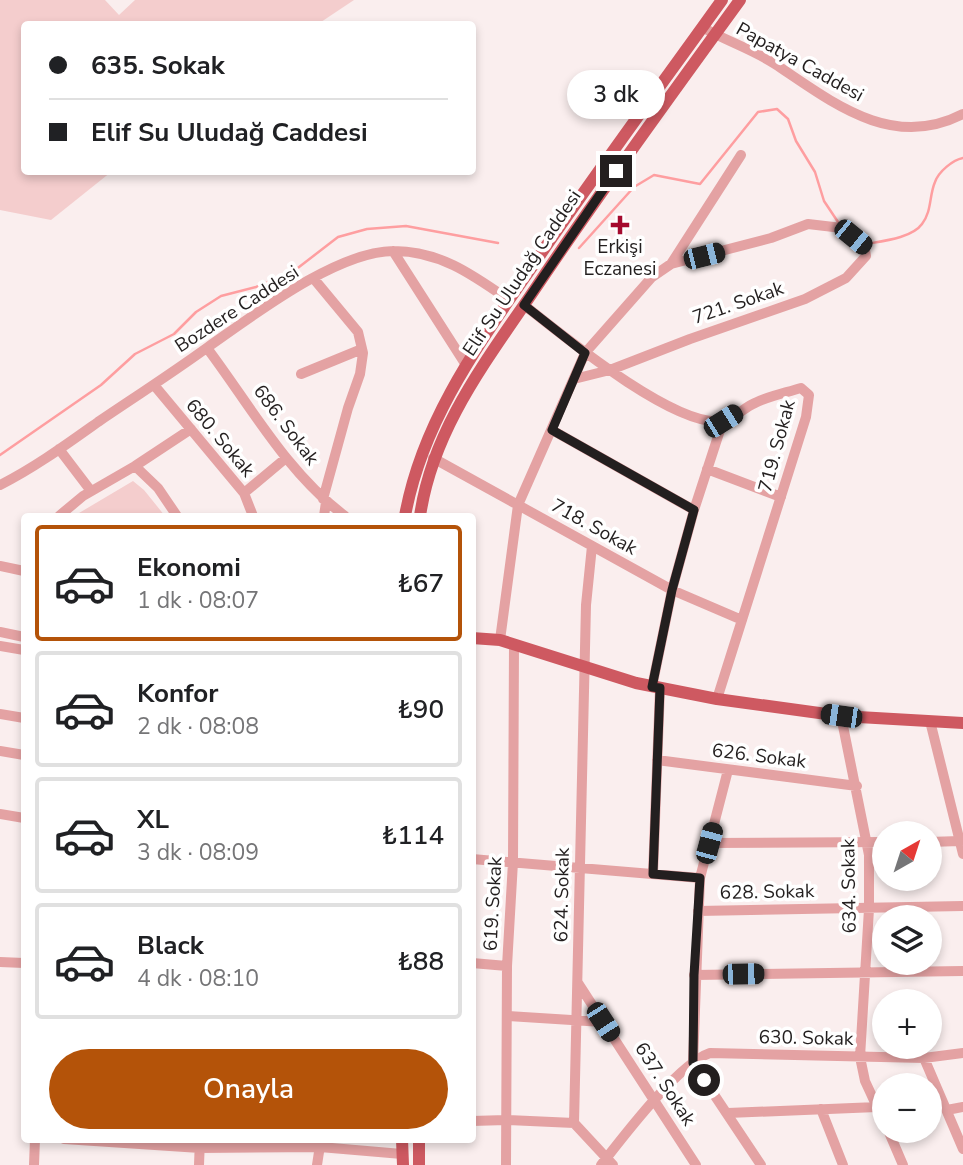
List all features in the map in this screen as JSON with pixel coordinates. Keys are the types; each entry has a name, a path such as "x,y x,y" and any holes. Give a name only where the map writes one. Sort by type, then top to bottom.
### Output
{"main road":[{"name":"Elif Su Uludağ Caddesi","path":"406,513 420,455 440,410 466,365 598,171 722,0"},
{"name":"Elif Su Uludağ Caddesi","path":"420,513 433,458 463,395 593,203 740,0"},
{"path":"476,638 499,640 585,668 656,687 717,699 841,716 963,723"},
{"path":"419,1143 419,1165"}],"street":[{"name":"Papatya Caddesi","path":"702,27 768,60 821,97 872,121 891,125 926,125 942,123 963,114"},
{"path":"499,640 519,505 585,353 652,277 671,264 741,155"},
{"name":"721. Sokak","path":"574,379 610,370 691,338 805,299 846,278 866,256 864,246 842,228 808,225 671,264"},
{"name":"Bozdere Caddesi","path":"0,485 59,449 248,319 346,263 371,254 393,251 419,253 441,258 465,269 509,300"},
{"path":"393,251 466,365"},
{"path":"314,279 358,332 362,349 360,374 348,408 324,500 324,513"},
{"path":"524,305 610,370 691,417 723,421 672,590 656,687 657,760 653,874"},
{"name":"686. Sokak","path":"207,348 286,457 324,500 341,513"},
{"path":"301,374 362,349"},
{"name":"680. Sokak","path":"154,385 244,493 252,513"},
{"name":"719. Sokak","path":"717,699 806,417 809,396 801,388 763,399 723,421"},
{"path":"63,513 91,491 191,429"},
{"path":"552,430 694,510"},
{"path":"59,449 91,491"},
{"path":"244,493 286,457"},
{"name":"718. Sokak","path":"433,458 672,590 742,620"},
{"path":"135,466 158,488 175,513"},
{"path":"707,469 781,498"},
{"name":"624. Sokak","path":"574,1123 586,605 592,546"},
{"path":"0,566 21,570"},
{"path":"0,632 21,636"},
{"name":"619. Sokak","path":"506,1165 507,966 513,862 514,645"},
{"path":"0,646 21,650"},
{"path":"0,714 21,718"},
{"name":"634. Sokak","path":"841,716 868,842 869,909 860,1057 865,1082 872,1097"},
{"path":"930,721 963,854"},
{"path":"0,751 21,754"},
{"name":"626. Sokak","path":"657,760 857,786"},
{"path":"729,770 700,878 694,975 693,1063 760,1165"},
{"path":"0,814 21,818"},
{"path":"942,842 960,841"},
{"path":"709,843 872,842"},
{"path":"476,859 700,878"},
{"name":"628. Sokak","path":"698,911 963,906"},
{"path":"0,962 21,963"},
{"path":"476,963 507,966"},
{"path":"694,975 963,971"},
{"name":"637. Sokak","path":"577,982 696,1165"},
{"path":"507,1016 603,1022"},
{"name":"630. Sokak","path":"693,1063 710,1053 872,1057"},
{"name":"630. Sokak","path":"942,1056 963,1053"},
{"path":"924,1059 963,1149"},
{"path":"476,1121 574,1123 607,1162 656,1100 693,1063"},
{"path":"727,1113 872,1107"},
{"path":"947,1110 963,1107"},
{"path":"821,1110 844,1165"},
{"path":"34,1165 36,1143"},
{"path":"199,1165 200,1143 320,1143 402,1159"},
{"path":"317,1165 320,1143"},
{"path":"894,1143 903,1165"}],"shaded area":[{"path":"0,0 105,0 119,15 135,0 354,0 322,21 21,21 21,175 107,175 51,220 0,210"},
{"path":"133,481 163,513 79,513"}],"waterway":[{"path":"579,248 634,187 654,175 700,184 758,112 777,109 788,119 796,141 815,172 824,201 840,225"},
{"path":"866,244 897,238 917,229 927,214 937,178 947,167 963,158"},
{"path":"0,455 101,385 135,354 174,334 196,312 221,296 290,274 338,237 367,229 406,226 498,243"}],"place":[{"name":"Erkişi Eczanesi","path":"620,225"}],"route":[{"path":"616,171 524,305 585,353 552,430 694,510 672,590 652,687 660,688 653,874 700,878 694,975 693,1063 704,1080"}]}
